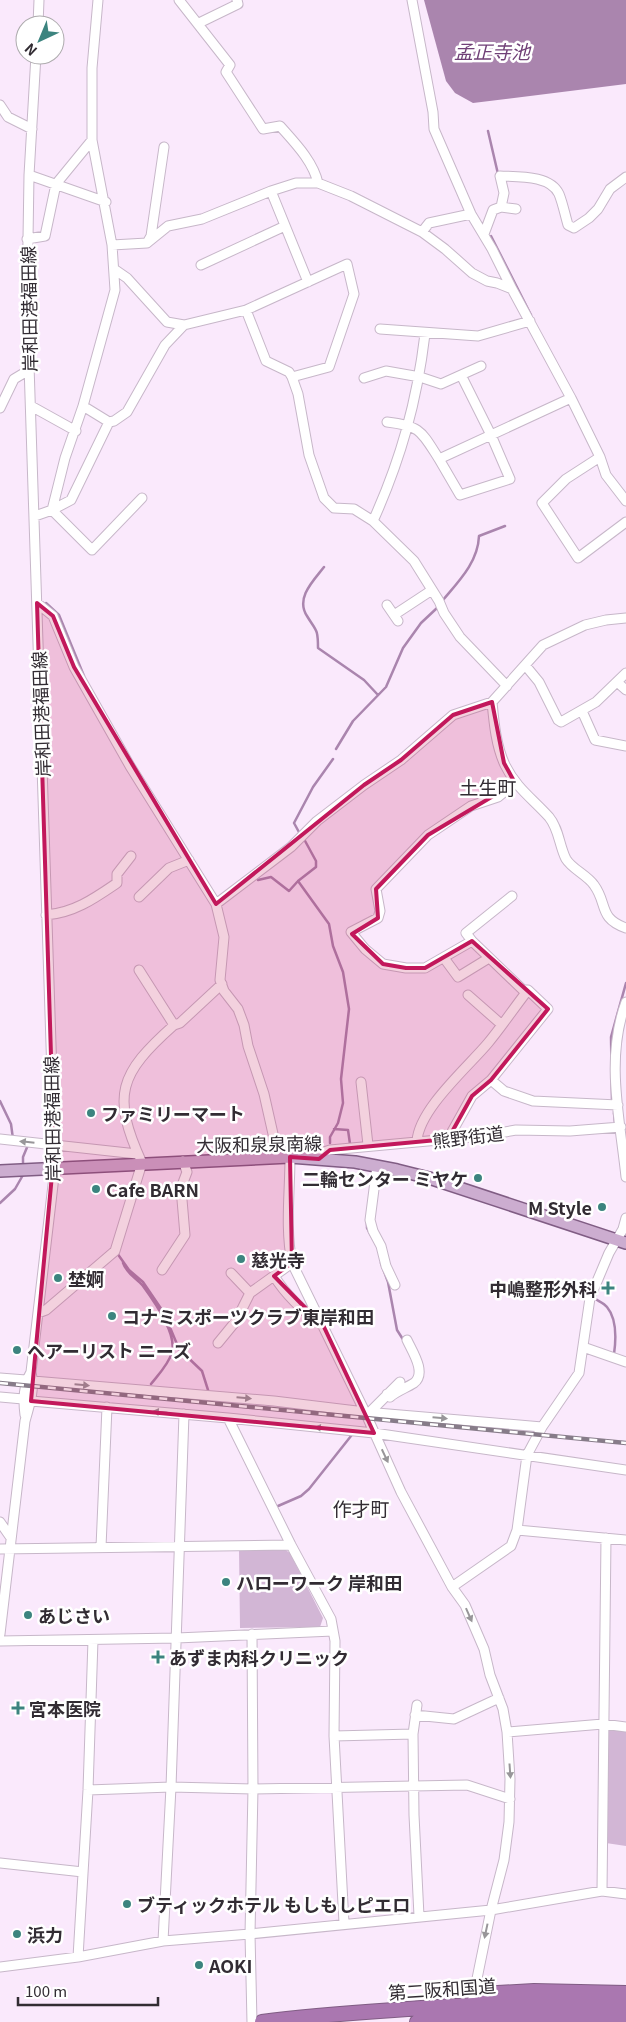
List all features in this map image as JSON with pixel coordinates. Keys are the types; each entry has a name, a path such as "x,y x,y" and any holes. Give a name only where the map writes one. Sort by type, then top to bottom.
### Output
{"highway":[{"path":"262,2022 362,2012 385,2003 472,1999 534,1991 626,1993"},
{"name":"第二阪和国道","path":"472,1999 495,2009 626,2016"},
{"name":"第二阪和国道","path":"417,2022 470,2020 495,2009 626,2003"}],"main road":[{"name":"大阪和泉泉南線","path":"0,1171 55,1168 139,1158 183,1161 284,1156 319,1158 377,1166 451,1184 621,1241"}],"street":[{"path":"38,15 39,0"},
{"path":"52,510 65,458 84,406 114,290 112,245 106,202 92,140 92,68 98,0"},
{"path":"179,0 230,65 226,72 263,129 280,126 300,149 315,172 318,183"},
{"path":"199,24 238,4 237,0"},
{"path":"412,0 433,112 434,129 471,214 484,234 571,398 600,457 606,475 626,501"},
{"name":"岸和田港福田線","path":"0,1634 55,1168 27,303 29,175 35,65"},
{"path":"0,105 8,117 32,129"},
{"path":"27,239 45,236 56,184 92,140"},
{"path":"147,243 151,236 164,147"},
{"path":"29,175 106,202"},
{"path":"501,207 504,193 500,176 530,177 551,185 558,193 568,225 574,228 589,218 598,209 610,189 626,177"},
{"path":"112,245 147,243 168,226 202,219 296,183 318,183 352,196 422,232 472,273 487,281 512,289"},
{"path":"271,191 308,282"},
{"path":"484,234 493,210 501,207 516,209"},
{"path":"422,232 429,223 471,214"},
{"path":"201,265 285,226"},
{"path":"114,269 127,278 167,322 184,326 246,310 347,264 354,294 329,367 292,377"},
{"path":"246,310 266,361 289,372 292,377 298,394 309,455 324,498 334,508 354,509 373,521 414,561 444,613 460,636 507,686"},
{"path":"380,329 424,334 478,336 530,321"},
{"path":"84,406 109,422 114,421 127,412 165,345 184,326"},
{"path":"373,521 383,499 409,424 420,377 424,334"},
{"path":"364,378 386,371 420,377 441,384 481,366"},
{"path":"0,408 14,379 29,370"},
{"path":"387,422 409,424 422,432 460,495 510,479 491,435 461,375"},
{"path":"439,458 571,398"},
{"path":"31,406 76,431"},
{"path":"35,516 71,500 109,422"},
{"path":"600,457 566,479 542,503 578,558 626,522"},
{"path":"52,510 92,550 142,498"},
{"path":"387,605 396,618 432,590"},
{"path":"37,603 54,616 74,667 130,766 216,904 224,937 220,980 224,991 238,1009 244,1025 248,1046 284,1156 289,1248 292,1264 368,1412 374,1434 402,1492 452,1587 465,1605 484,1649 490,1675 499,1698 507,1732 510,1799 504,1860 472,1999 470,2020"},
{"path":"216,904 290,847 317,822 364,785 402,760 453,715 492,702 543,645 585,625 626,618"},
{"path":"525,665 539,682 558,720 561,722 582,712 596,702 626,672"},
{"path":"618,682 626,690"},
{"path":"492,702 495,730 504,763 515,783 550,818 558,833 566,860 594,885 608,917 614,924 626,928"},
{"path":"582,712 595,740 626,746"},
{"path":"472,941 425,968 406,968 383,964 365,949 351,932 378,918 380,911 376,889 428,835 471,806 498,797 515,783"},
{"path":"46,915 58,914 81,906 118,883 117,874 131,856"},
{"path":"139,897 169,868 189,860"},
{"path":"448,1139 472,1096 491,1080 548,1009 528,990 522,990 472,941 466,932 512,896"},
{"path":"444,958 458,977 490,958"},
{"path":"139,970 174,1025"},
{"path":"38,1313 46,1310 115,1251 139,1158 128,1134 123,1103 124,1089 137,1063 148,1047 174,1025 180,1023 222,984"},
{"path":"417,1141 417,1134 439,1097 482,1051 528,990"},
{"path":"468,995 502,1025"},
{"path":"626,1002 619,1022 615,1045 614,1073 623,1129 626,1177"},
{"path":"491,1080 504,1091 533,1101 618,1105"},
{"path":"361,1082 368,1146"},
{"name":"熊野街道","path":"319,1158 324,1152 417,1141 482,1136 516,1130 570,1131 623,1129"},
{"path":"0,1139 54,1144 139,1158"},
{"path":"162,1270 185,1235 181,1188 187,1172 183,1161"},
{"path":"377,1166 370,1220 373,1231 381,1246 386,1266 395,1285"},
{"path":"452,1587 511,1546 517,1530 527,1455 542,1427 579,1373 590,1298 621,1241 626,1218"},
{"path":"218,1343 236,1321 250,1293 292,1264"},
{"path":"232,1273 250,1293"},
{"path":"274,1276 280,1286 324,1327"},
{"path":"388,1396 415,1382 418,1378 420,1371 407,1340"},
{"path":"583,1348 626,1362"},
{"path":"0,1378 30,1378 274,1400 368,1412 542,1427"},
{"path":"368,1412 388,1396 400,1382"},
{"path":"0,1397 228,1418 374,1434 626,1470"},
{"path":"101,1547 106,1407"},
{"path":"163,1941 177,1638 184,1414"},
{"path":"228,1418 291,1545 331,1619 334,1631 334,1736 344,1924"},
{"path":"0,1522 11,1538"},
{"path":"517,1530 626,1540"},
{"path":"602,1891 606,1538"},
{"path":"0,1549 291,1545"},
{"path":"0,1641 177,1638 334,1631"},
{"path":"252,1634 253,1788 250,1934 252,2022"},
{"path":"78,1957 88,1790 93,1640"},
{"path":"415,1715 454,1719 499,1698"},
{"path":"417,1705 413,1734 413,1787 419,1916"},
{"path":"507,1732 603,1724 626,1727"},
{"path":"334,1736 413,1734"},
{"path":"88,1790 171,1787 413,1787 467,1785 510,1799"},
{"path":"0,1863 83,1872"},
{"path":"0,1967 78,1957 163,1941 491,1910 602,1891 626,1894"}],"highlighted area":[{"path":"37,603 53,616 74,667 216,904 364,785 401,760 453,715 492,702 504,763 515,783 428,835 376,889 378,918 352,934 383,964 406,968 425,968 472,941 548,1009 491,1080 472,1096 448,1139 330,1150 319,1159 290,1157 292,1263 274,1276 324,1327 374,1433 31,1401 54,1153"}],"shaded area":[{"path":"239,1549 284,1549 290,1553 323,1618 320,1627 240,1628"},
{"path":"607,1727 626,1729 626,1846 606,1843"}],"water":[{"name":"孟正寺池","path":"424,0 626,0 626,84 473,103 455,93 446,81"}],"waterway":[{"path":"488,131 498,174"},
{"path":"491,236 531,315"},
{"path":"443,600 467,571 475,554 479,536 505,526"},
{"path":"324,567 311,583 304,596 303,603 307,616 317,633 318,648 364,680 378,695"},
{"path":"46,603 59,615 84,676"},
{"path":"336,749 353,721 386,687 403,648 421,623 437,608"},
{"path":"300,834 294,823 313,787 333,759"},
{"path":"304,839 316,861 316,867 298,881 329,924 333,946 343,972 349,1009 341,1079 343,1103 338,1123 330,1137 330,1143"},
{"path":"258,880 271,877 289,891 298,881"},
{"path":"612,1099 611,1037 626,983"},
{"path":"0,1101 11,1124 13,1139"},
{"path":"614,1113 615,1123"},
{"path":"334,1129 348,1130 350,1144"},
{"path":"23,1164 23,1157 28,1145"},
{"path":"0,1203 15,1189 23,1175"},
{"path":"367,1221 367,1228 373,1239"},
{"path":"117,1253 129,1270 143,1282 164,1313 179,1349 202,1371 208,1390"},
{"path":"123,1263 126,1270 143,1286 153,1300 168,1327 173,1344 171,1356 151,1384"},
{"path":"381,1263 388,1282 397,1330 404,1341"},
{"path":"595,1295 594,1298 606,1306 613,1317 614,1354"},
{"path":"278,1506 301,1496 309,1489 351,1436"}],"railway":[{"path":"0,1383 626,1443"}],"place":[{"name":"ファミリーマート","path":"91,1113"},
{"name":"二輪センター ミヤケ","path":"478,1178"},
{"name":"Cafe BARN","path":"96,1189"},
{"name":"M Style","path":"602,1207"},
{"name":"慈光寺","path":"241,1259"},
{"name":"埜婀","path":"58,1278"},
{"name":"中嶋整形外科","path":"608,1288"},
{"name":"コナミスポーツクラブ東岸和田","path":"112,1316"},
{"name":"ヘアーリスト ニーズ","path":"17,1350"},
{"name":"ハローワーク 岸和田","path":"226,1582"},
{"name":"あじさい","path":"28,1615"},
{"name":"あずま内科クリニック","path":"158,1657"},
{"name":"宮本医院","path":"18,1708"},
{"name":"ブティックホテル もしもしピエロ","path":"127,1904"},
{"name":"浜力","path":"17,1934"},
{"name":"AOKI","path":"199,1965"}],"district":[{"name":"土生町","path":"488,786"},
{"name":"作才町","path":"361,1507"}]}
